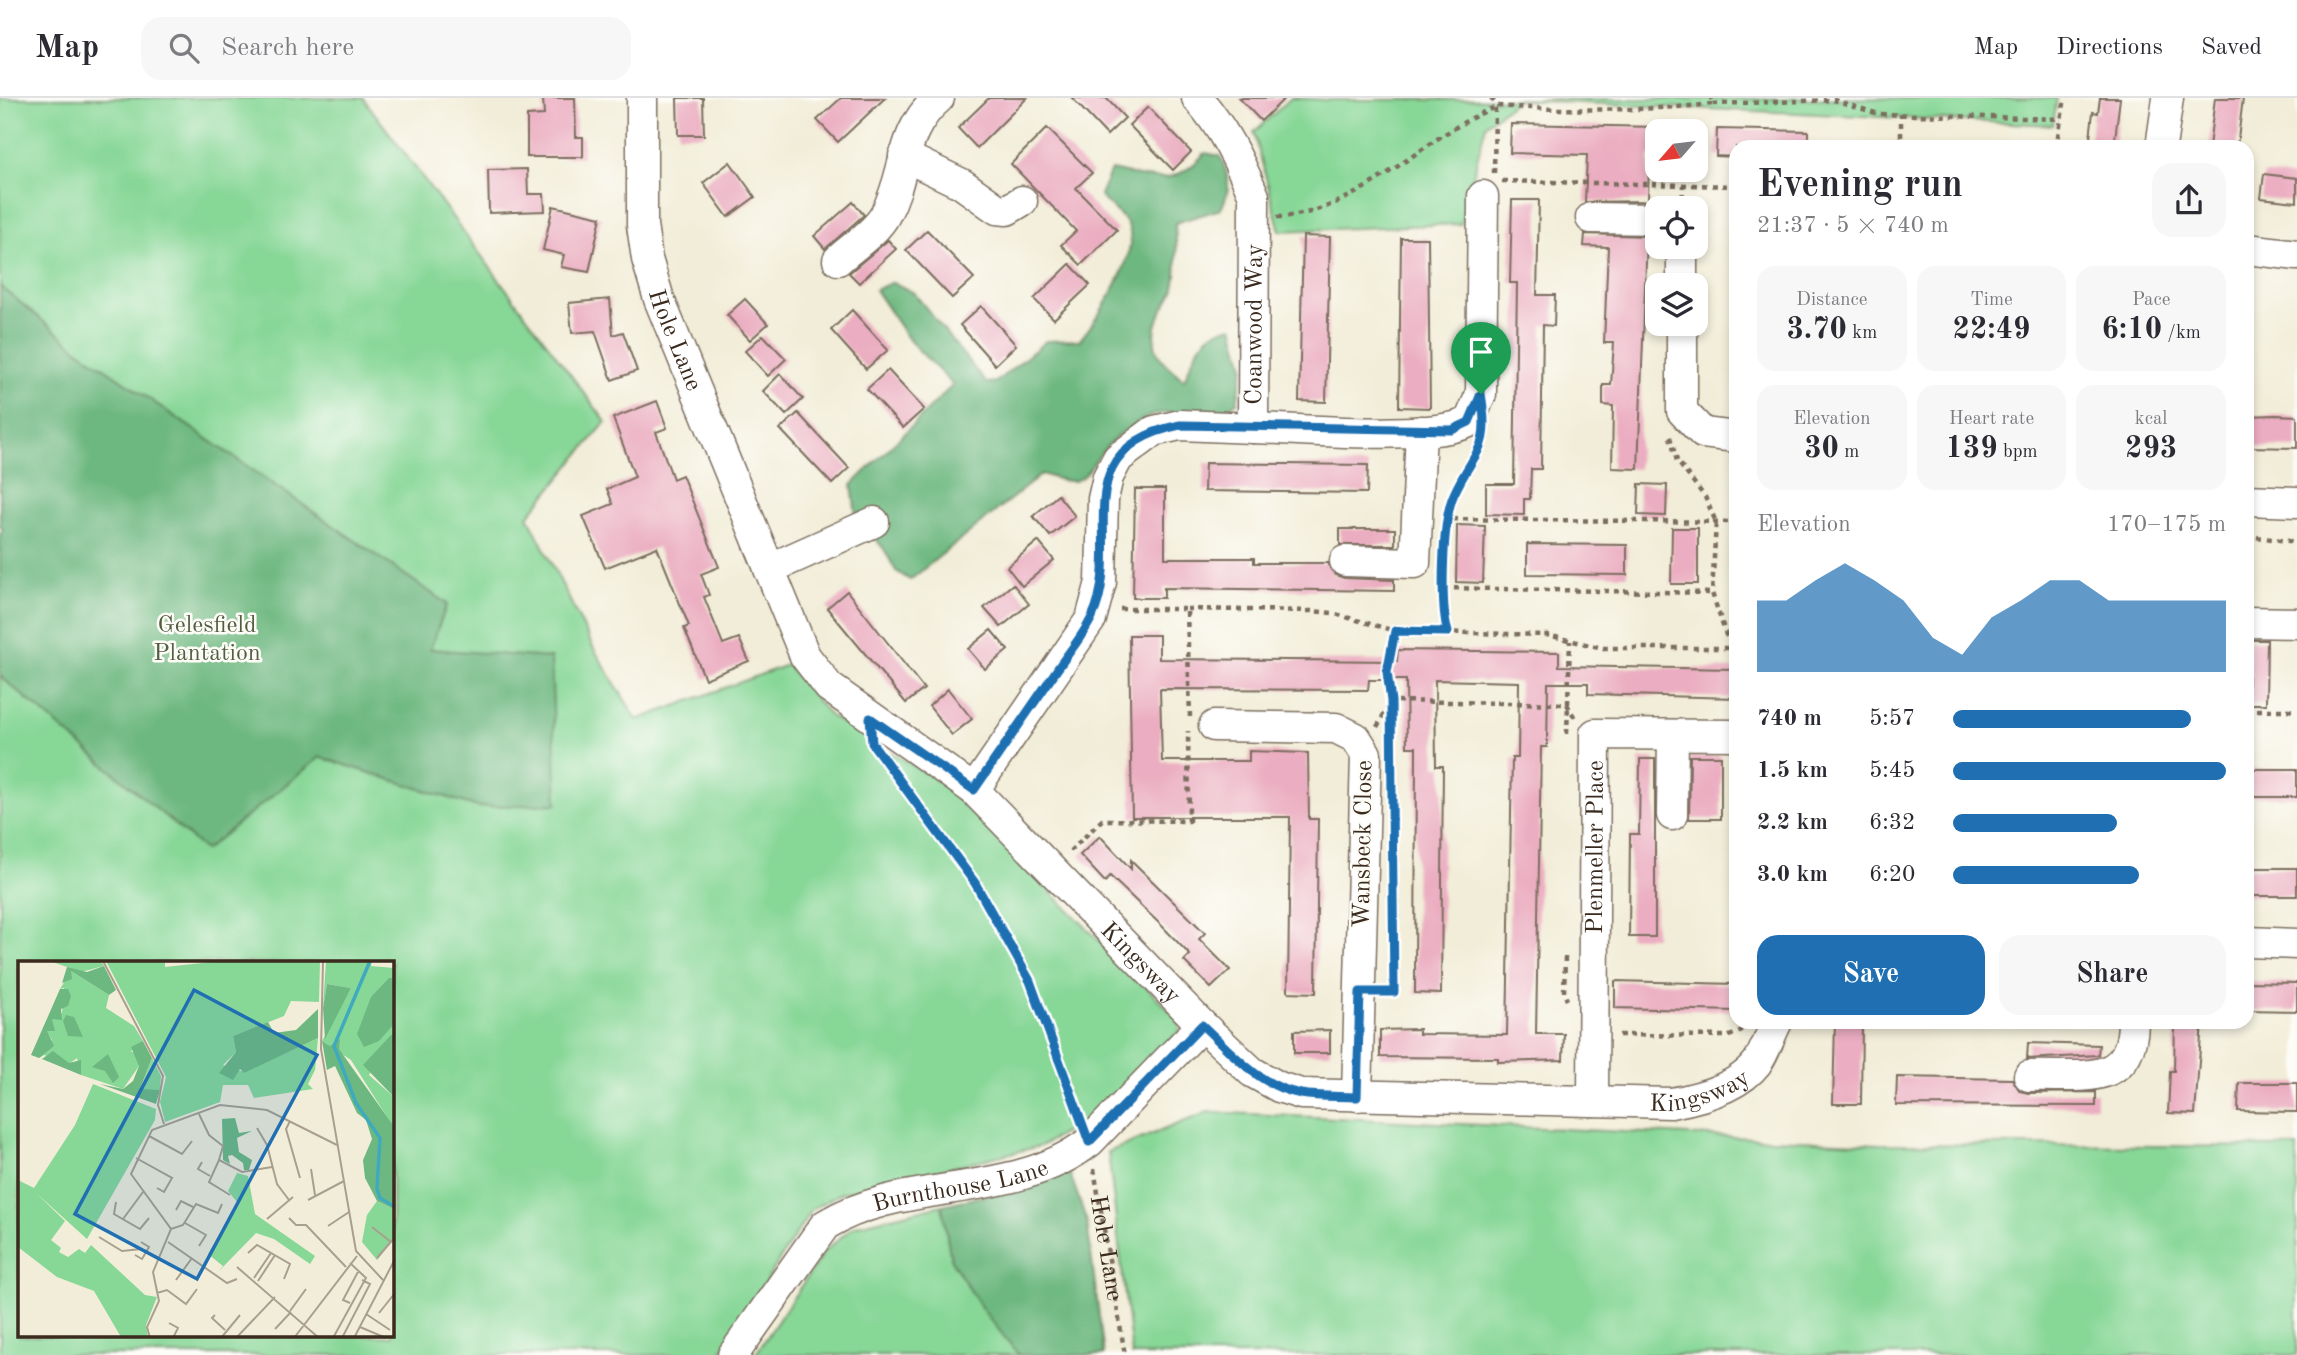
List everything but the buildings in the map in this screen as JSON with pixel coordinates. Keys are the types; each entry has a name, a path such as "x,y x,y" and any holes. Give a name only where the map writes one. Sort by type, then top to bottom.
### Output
{"street":[{"name":"Hole Lane","path":"642,98 642,225 647,259 659,299 769,569"},
{"path":"838,260 885,216 911,132 924,111 939,98"},
{"name":"Coanwood Way","path":"974,790 1095,609 1101,582 1102,499 1108,477 1118,458 1154,430 1180,425 1252,428 1254,196 1216,119 1197,98"},
{"path":"2162,140 2168,98"},
{"path":"904,156 962,184 997,209 1007,210 1022,201"},
{"path":"1252,428 1421,431 1452,430 1469,422 1481,394 1483,195"},
{"path":"1591,218 1645,219"},
{"path":"2254,250 2297,255"},
{"path":"1682,336 1682,411 1703,433 1729,436"},
{"path":"1345,561 1415,563 1421,431"},
{"path":"2254,500 2297,502"},
{"path":"769,569 855,524"},
{"name":"Kingsway","path":"769,569 805,656 829,687 974,790 1202,1025 1252,1072 1279,1087 1301,1094 1357,1097 1671,1103 1712,1092 1736,1080 1757,1063 1773,1029"},
{"path":"2254,622 2297,623"},
{"name":"Wansbeck Close","path":"1201,722 1336,728 1356,738 1366,754 1357,1097"},
{"name":"Plenmeller Place","path":"1593,1101 1595,734 1729,735"},
{"path":"1672,815 1673,735"},
{"path":"2254,942 2297,944"},
{"name":"Burnthouse Lane","path":"733,1355 815,1235 840,1215 871,1205 1029,1173 1069,1157 1089,1142 1202,1025"},
{"path":"2029,1076 2102,1074 2115,1068 2132,1045 2133,1029"}],"path":[{"path":"1491,98 1496,107 1494,181 1729,186"},
{"path":"1711,98 1713,104"},
{"path":"2057,140 2065,98"},
{"path":"1255,218 1313,212 1336,204 1432,141 1496,107 1650,108 1834,100 1879,114 2061,119"},
{"path":"1901,114 1901,140"},
{"path":"1683,185 1683,196"},
{"path":"1682,411 1667,423 1677,461 1705,497 1716,522 1712,593 1729,639"},
{"path":"1448,632 1442,609 1448,519 1453,495 1480,452 1484,433"},
{"path":"1417,519 1729,522"},
{"path":"2254,537 2297,542"},
{"path":"1444,588 1712,593"},
{"path":"1095,609 1332,613 1395,631 1547,635 1603,648 1729,648"},
{"path":"1051,869 1102,820 1189,821 1201,722 1187,609"},
{"path":"1392,756 1391,701 1387,672 1395,631"},
{"path":"1391,701 1567,704"},
{"path":"2254,710 2297,710"},
{"name":"Hole Lane","path":"870,718 872,743 975,883 1030,981 1089,1142 1125,1355"},
{"path":"1360,992 1394,992 1392,825"},
{"path":"1593,1035 1729,1036 1748,1029"}],"green space":[{"path":"0,98 363,98 606,422 528,516 594,649 637,720 787,665 830,716 939,781 1164,1005 1180,1022 1180,1031 1101,1113 1041,1146 841,1193 812,1209 719,1355 0,1355 0,676 205,850 320,757 478,807 430,649 447,604 81,352 0,286"},
{"path":"1291,98 2057,98 2053,125 1517,100 1486,124 1461,224 1280,231 1254,132"},
{"path":"1205,153 1220,156 1226,170 1228,189 1221,209 1175,223 1176,280 1157,324 1155,344 1161,359 1184,380 1196,352 1206,338 1233,326 1244,366 1237,402 1214,411 1167,413 1144,419 1111,442 1079,479 1066,481 1042,474 910,580 896,571 884,549 856,516 852,485 953,385 910,341 875,290 893,282 914,293 986,383 996,382 1046,341 1080,340 1117,283 1125,266 1130,234 1126,222 1100,195 1111,170 1161,178 1183,172"},
{"name":"Gelesfield Plantation","path":"0,286 81,352 447,604 430,649 551,658 557,804 478,807 320,757 205,850 0,676 0,534 3,530 0,525"},
{"path":"1208,1112 1879,1144 2297,1147 2297,1355 1132,1355 1108,1152"},
{"path":"1069,1171 1087,1222 1104,1355 1019,1355 983,1310 951,1260 942,1205 1029,1186"},
{"path":"942,1205 951,1260 983,1310 1019,1355 755,1355 824,1252 854,1226"}],"route":[{"path":"1481,394 1486,423 1480,452 1453,495 1447,527 1442,609 1448,632 1395,631 1387,672 1391,701 1394,992 1360,992 1357,1097 1301,1094 1279,1087 1252,1072 1202,1025 1089,1142 1030,981 975,883 872,743 870,718 974,790 1091,619 1101,582 1102,499 1108,477 1118,458 1154,430 1180,425 1452,430 1469,422 1481,394"}]}
